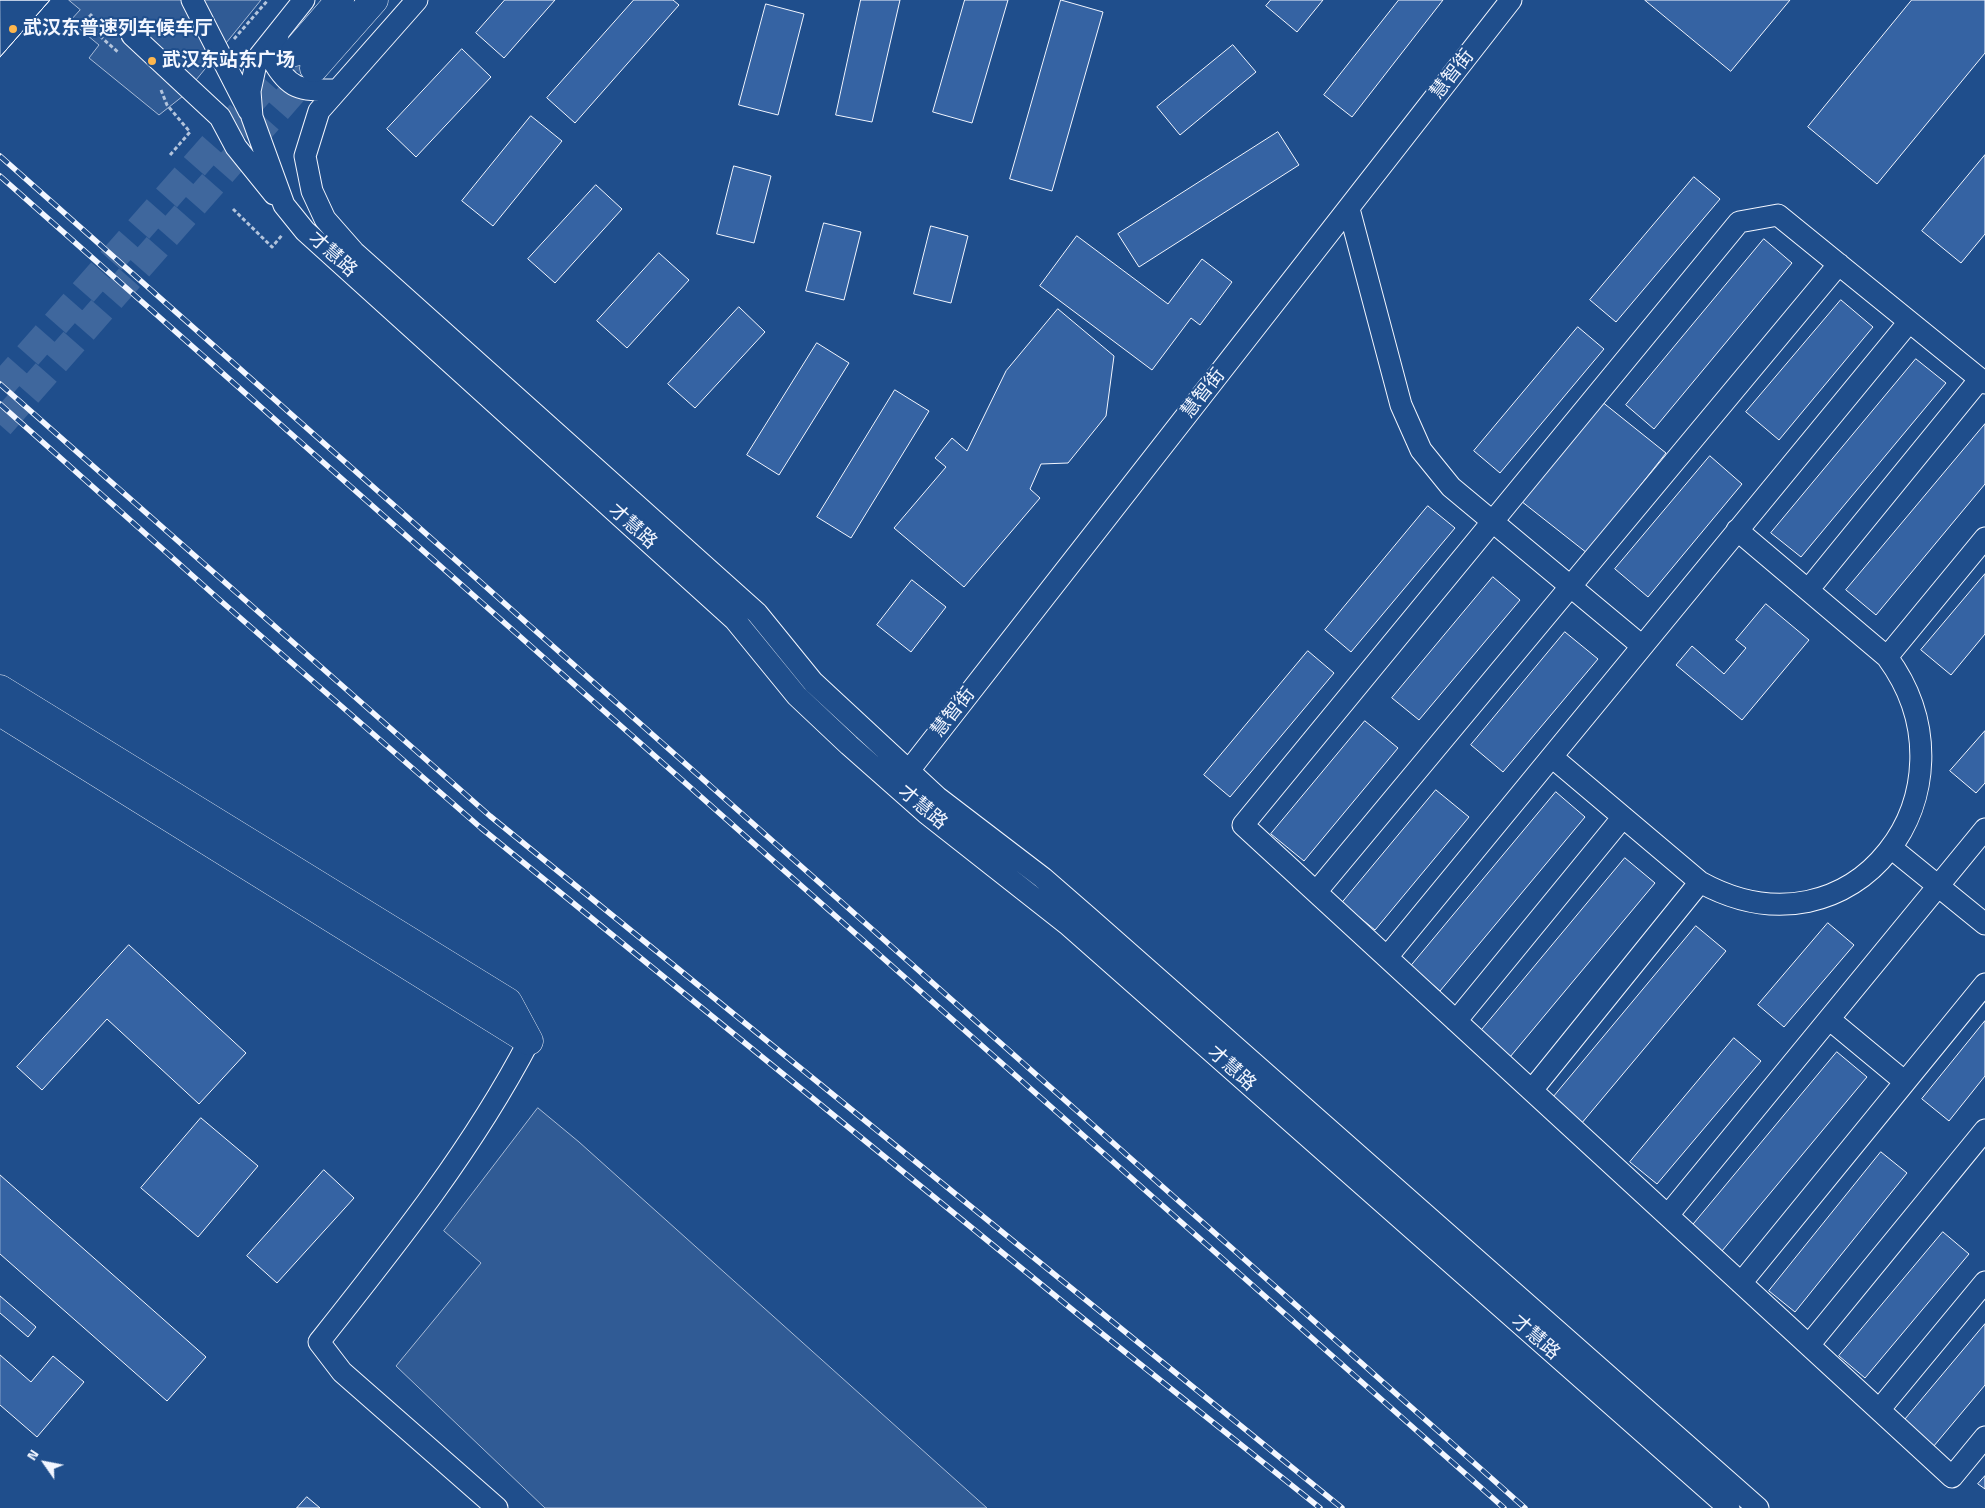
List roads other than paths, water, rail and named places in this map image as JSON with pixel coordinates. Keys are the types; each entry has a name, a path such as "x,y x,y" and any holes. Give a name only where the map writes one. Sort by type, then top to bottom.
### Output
{"main road":[{"path":"340,0 304,60 374,0"},
{"path":"0,689 508,1002 529,1041"},
{"path":"0,712 529,1041"}],"street":[{"path":"192,0 252,117"},
{"path":"205,23 212,0"},
{"name":"才慧路","path":"304,0 258,59 250,91 252,117 281,215 305,231 735,620 797,696 891,783 926,813 1067,924 1729,1508"},
{"name":"才慧路","path":"417,0 335,90 319,111 305,156 312,191 325,219 354,252 757,613 814,682 937,797 1042,878 1089,918 1758,1508"},
{"name":"慧智街","path":"891,783 1495,0"},
{"name":"慧智街","path":"904,766 1349,209 1511,0"},
{"path":"279,30 272,59 283,79 305,90 335,90"},
{"path":"132,34 220,117 236,147 281,215"},
{"path":"1349,209 1394,380 1410,430 1421,450 1436,471 1451,487 1642,646"},
{"path":"1808,590 1982,381 1778,215 1739,222 1243,825 1952,1477 1985,1437"},
{"path":"1316,892 1839,264"},
{"path":"1387,957 1909,322"},
{"path":"1552,757 1700,882 1720,894 1742,900 1801,904 1832,896 1861,882 1881,867 1895,850 1906,835 1917,814 1924,787 1926,758 1924,728 1915,698 1903,675 1887,658 1738,530"},
{"path":"1887,658 1985,538"},
{"path":"1456,1021 1623,817"},
{"path":"1668,1215 1985,829"},
{"path":"1895,850 1985,924"},
{"path":"1532,1090 1700,882"},
{"path":"1741,1283 1985,984"},
{"path":"1829,1019 1905,1082"},
{"path":"498,1508 342,1372 319,1342 415,1221 472,1140 506,1086 529,1041"},
{"path":"1809,1345 1985,1130"},
{"path":"1879,1410 1985,1282"}],"tunnel":[{"path":"0,387 295,52"},
{"path":"0,425 314,68"}],"railway":[{"path":"0,156 1525,1508"},
{"path":"0,176 1504,1508"},
{"path":"0,384 490,816 1342,1508"},
{"path":"0,404 222,602 481,828 1085,1320 1320,1508"}],"place":[{"name":"武汉东普速列车候车厅","path":"13,29"},
{"name":"武汉东站东广场","path":"152,61"}]}
